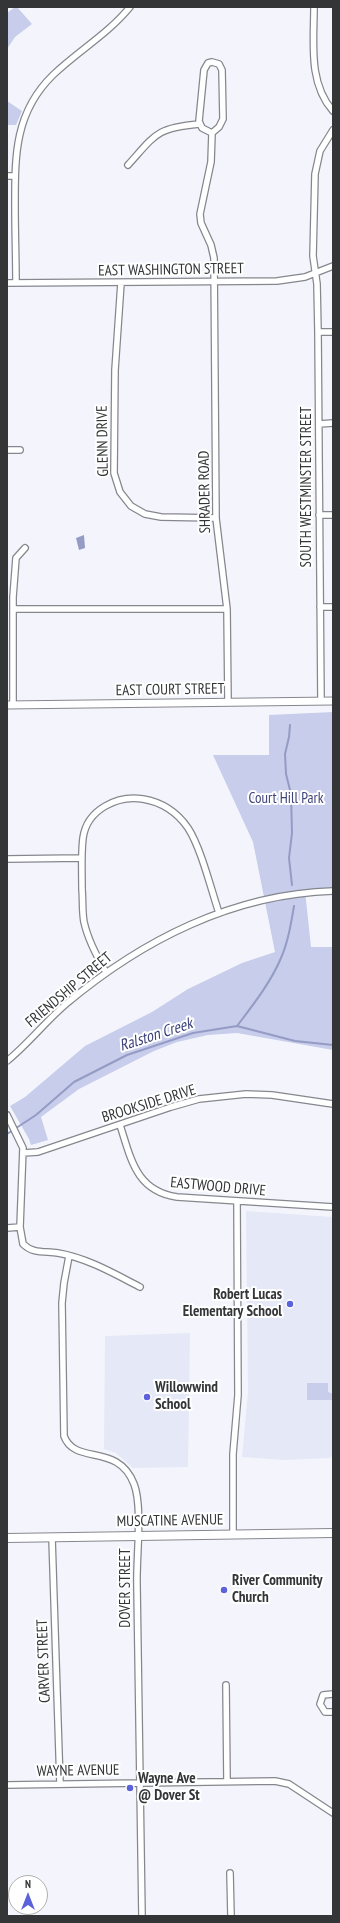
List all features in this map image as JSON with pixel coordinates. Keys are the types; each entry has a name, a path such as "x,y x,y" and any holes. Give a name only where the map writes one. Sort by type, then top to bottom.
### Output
{"main road":[{"name":"MUSCATINE AVENUE","path":"7,1538 333,1532"}],"street":[{"path":"16,283 16,152 20,132 27,113 36,96 53,75 115,24 130,7"},
{"path":"314,7 316,76 323,97 333,111"},
{"path":"128,165 159,133 176,126 199,124 206,130 212,132 219,127 223,119 222,70 221,66 216,62 208,63 204,70 199,124"},
{"name":"SOUTH WESTMINSTER STREET","path":"321,701 318,284 313,256 316,166 323,144 333,130"},
{"name":"SHRADER ROAD","path":"212,132 211,162 200,214 201,223 214,252 216,518 227,609 228,702"},
{"path":"7,176 15,176"},
{"name":"EAST WASHINGTON STREET","path":"7,283 277,281 316,273 333,266"},
{"name":"GLENN DRIVE","path":"121,283 115,370 114,473 118,487 124,499 131,506 145,514 161,517 216,518"},
{"path":"318,332 333,332"},
{"path":"319,424 333,424"},
{"path":"7,450 20,450"},
{"path":"320,515 333,515"},
{"path":"10,705 16,558 25,548"},
{"path":"320,607 333,606"},
{"path":"13,609 227,609"},
{"name":"EAST COURT STREET","path":"10,705 333,701"},
{"path":"106,972 95,952 84,923 82,900 82,858 84,833 97,812 120,799 132,798 152,800 163,805 178,817 191,833 219,913"},
{"path":"7,859 82,858"},
{"name":"FRIENDSHIP STREET","path":"7,1061 65,1005 106,972 144,948 176,931 219,913 272,899 304,893 333,891"},
{"name":"BROOKSIDE DRIVE","path":"23,1153 38,1152 189,1102 225,1096 272,1095 333,1104"},
{"path":"7,1115 23,1145 20,1227 23,1244 30,1250 83,1259 140,1287"},
{"name":"EASTWOOD DRIVE","path":"120,1125 135,1168 144,1182 153,1190 168,1196 333,1207"},
{"path":"233,1534 233,1454 238,1406 237,1201"},
{"path":"7,1228 20,1227"},
{"name":"DOVER STREET","path":"69,1256 62,1303 64,1436 69,1445 76,1451 109,1458 120,1464 129,1474 138,1496 142,1916"},
{"name":"CARVER STREET","path":"52,1538 60,1784"},
{"path":"226,1685 227,1782"},
{"path":"333,1694 323,1695 320,1704 325,1712 333,1712"},
{"name":"WAYNE AVENUE","path":"7,1784 284,1782 333,1813"},
{"path":"230,1873 231,1916"}],"shaded area":[{"path":"84,535 85,548 79,550 76,538"},
{"name":"Robert Lucas Elementary School","path":"246,1211 333,1217 333,1455 330,1458 284,1460 242,1457 248,1392"},
{"name":"Willowwind School","path":"190,1333 188,1467 133,1468 116,1453 104,1449 105,1336"}],"green space":[{"path":"17,7 32,24 15,37 7,49 7,13"},
{"path":"7,101 22,111 16,125 7,125"},
{"name":"Court Hill Park","path":"333,712 333,888 305,891 311,947 333,947 333,1050 237,1033 208,1035 177,1042 154,1051 79,1089 41,1117 48,1140 31,1145 10,1106 25,1097 85,1046 152,1012 188,989 242,963 275,952 253,842 213,755 269,755 269,715"},
{"path":"307,1383 328,1383 328,1392 333,1394 333,1400 307,1400"}],"waterway":[{"path":"290,725 285,754 286,774 291,794 292,833 289,858 292,885"},
{"path":"237,1026 261,993 277,967 287,939 294,906"},
{"name":"Ralston Creek","path":"7,1134 36,1115 74,1082 127,1055 193,1033 237,1026 295,1041 333,1045"}],"place":[{"name":"Robert Lucas Elementary School","path":"290,1304"},
{"name":"Willowwind School","path":"147,1397"},
{"name":"River Community Church","path":"224,1590"},
{"name":"Wayne Ave @ Dover St","path":"130,1788"}]}
